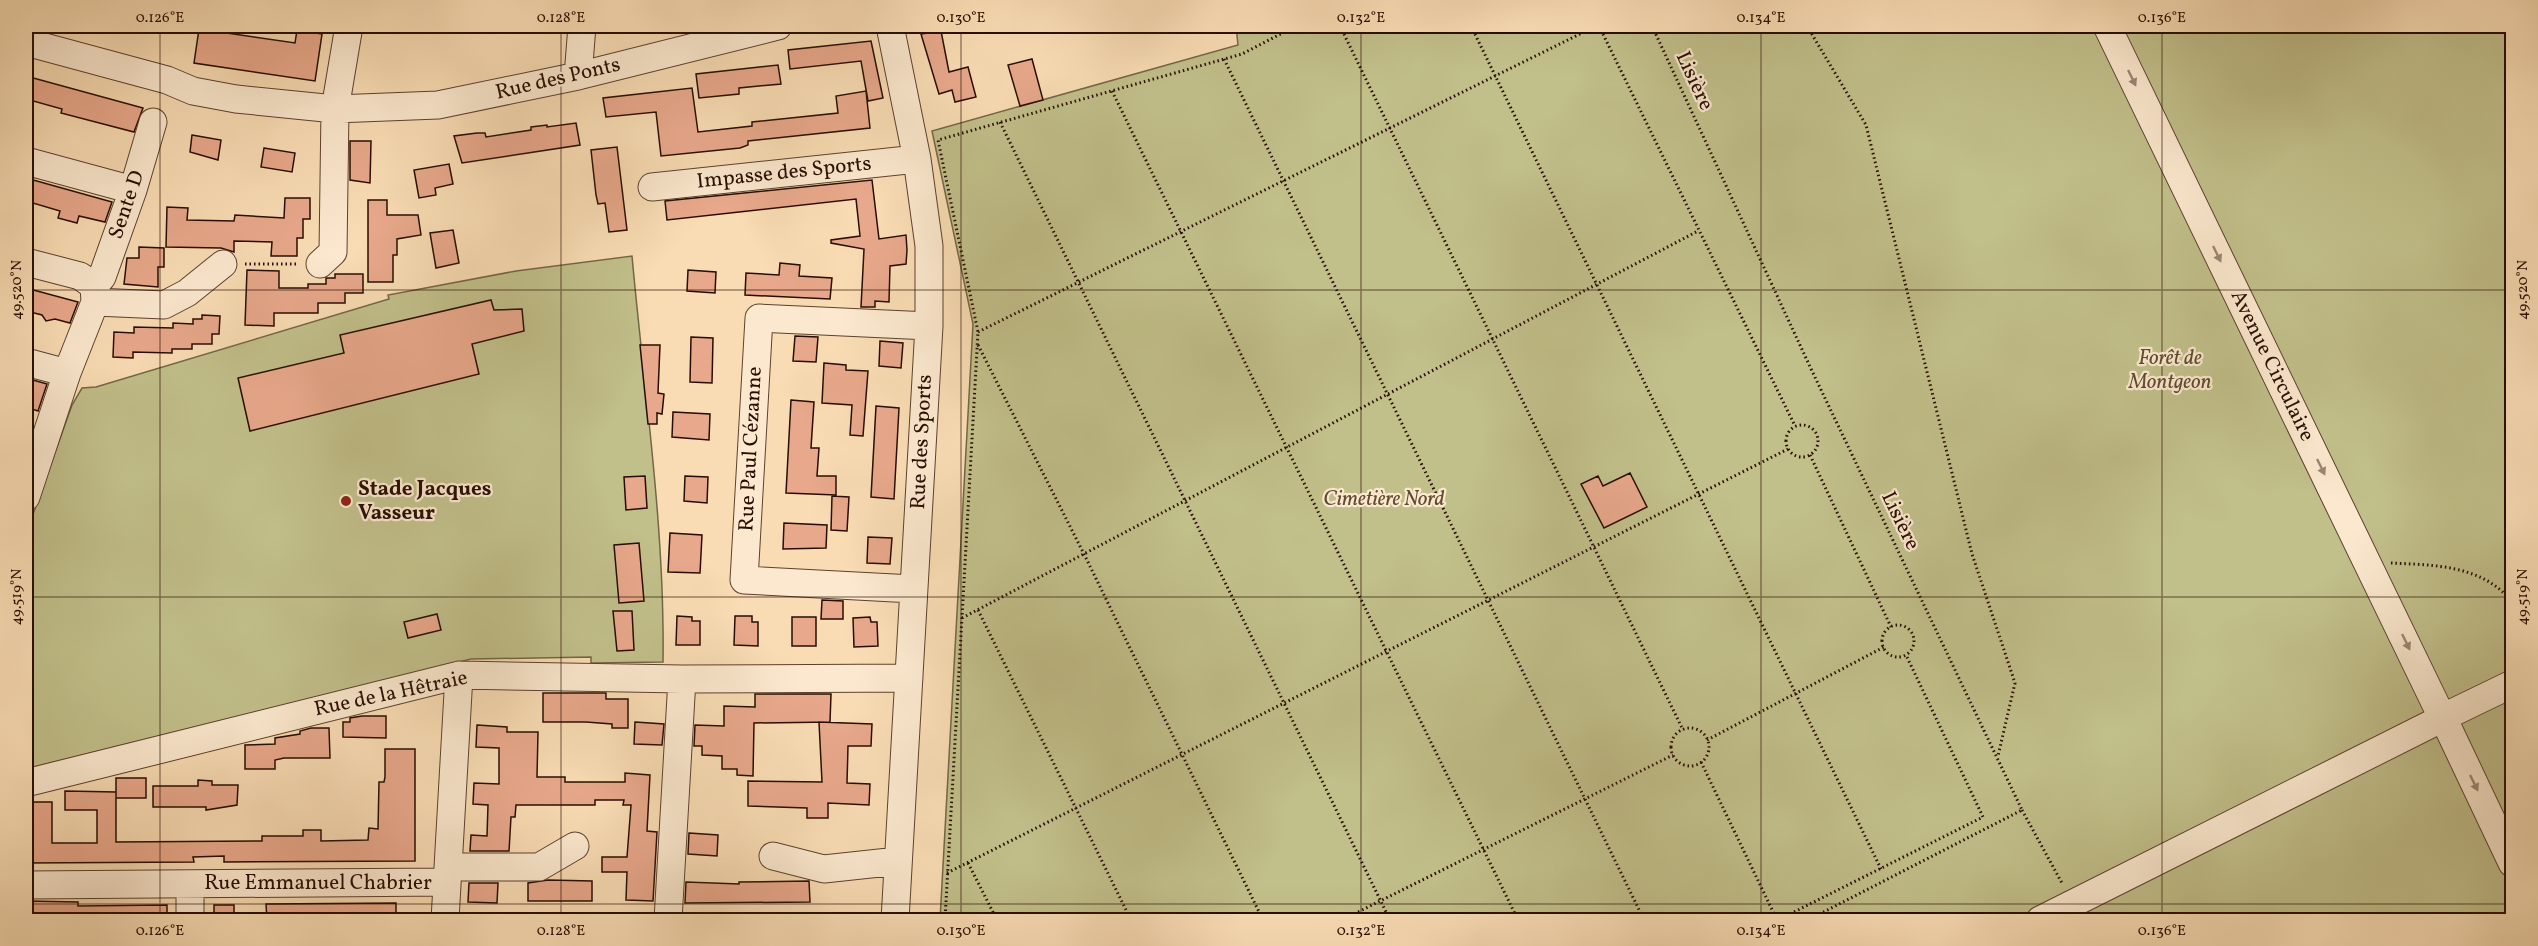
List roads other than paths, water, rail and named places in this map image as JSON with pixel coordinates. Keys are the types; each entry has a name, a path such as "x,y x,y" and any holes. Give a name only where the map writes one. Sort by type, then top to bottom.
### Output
{"street":[{"path":"320,264 333,252 335,109 349,26"},
{"path":"578,76 582,26"},
{"name":"Rue des Ponts","path":"26,42 167,80 193,91 236,99 335,109 438,105 578,76 778,26"},
{"name":"Rue des Sports","path":"890,26 917,159 929,246 929,326 895,921"},
{"name":"Avenue Circulaire","path":"2107,26 2512,863"},
{"name":"Sente D","path":"26,497 32,460 68,373 133,190 153,122"},
{"name":"Impasse des Sports","path":"652,187 917,159"},
{"path":"26,161 133,190"},
{"path":"26,262 80,276 95,294 164,305 187,293 223,264"},
{"name":"Rue Paul Cézanne","path":"913,589 744,580 758,330 759,318 929,326"},
{"path":"26,362 68,373"},
{"path":"445,921 459,675"},
{"name":"Rue de la Hêtraie","path":"26,783 459,675 682,679 909,678"},
{"path":"668,921 682,679"},
{"path":"2040,921 2512,684"},
{"name":"Rue Emmanuel Chabrier","path":"26,885 190,884 447,875 539,867 575,846"},
{"path":"772,856 824,869 898,861"},
{"name":"Rue Emmanuel Chabrier","path":"190,884 190,921"}],"place":[{"name":"Stade Jacques Vasseur","path":"346,501"}],"park label":[{"name":"Forêt de Montgeon","path":"2170,370"},
{"name":"Cimetière Nord","path":"1384,499"}]}
